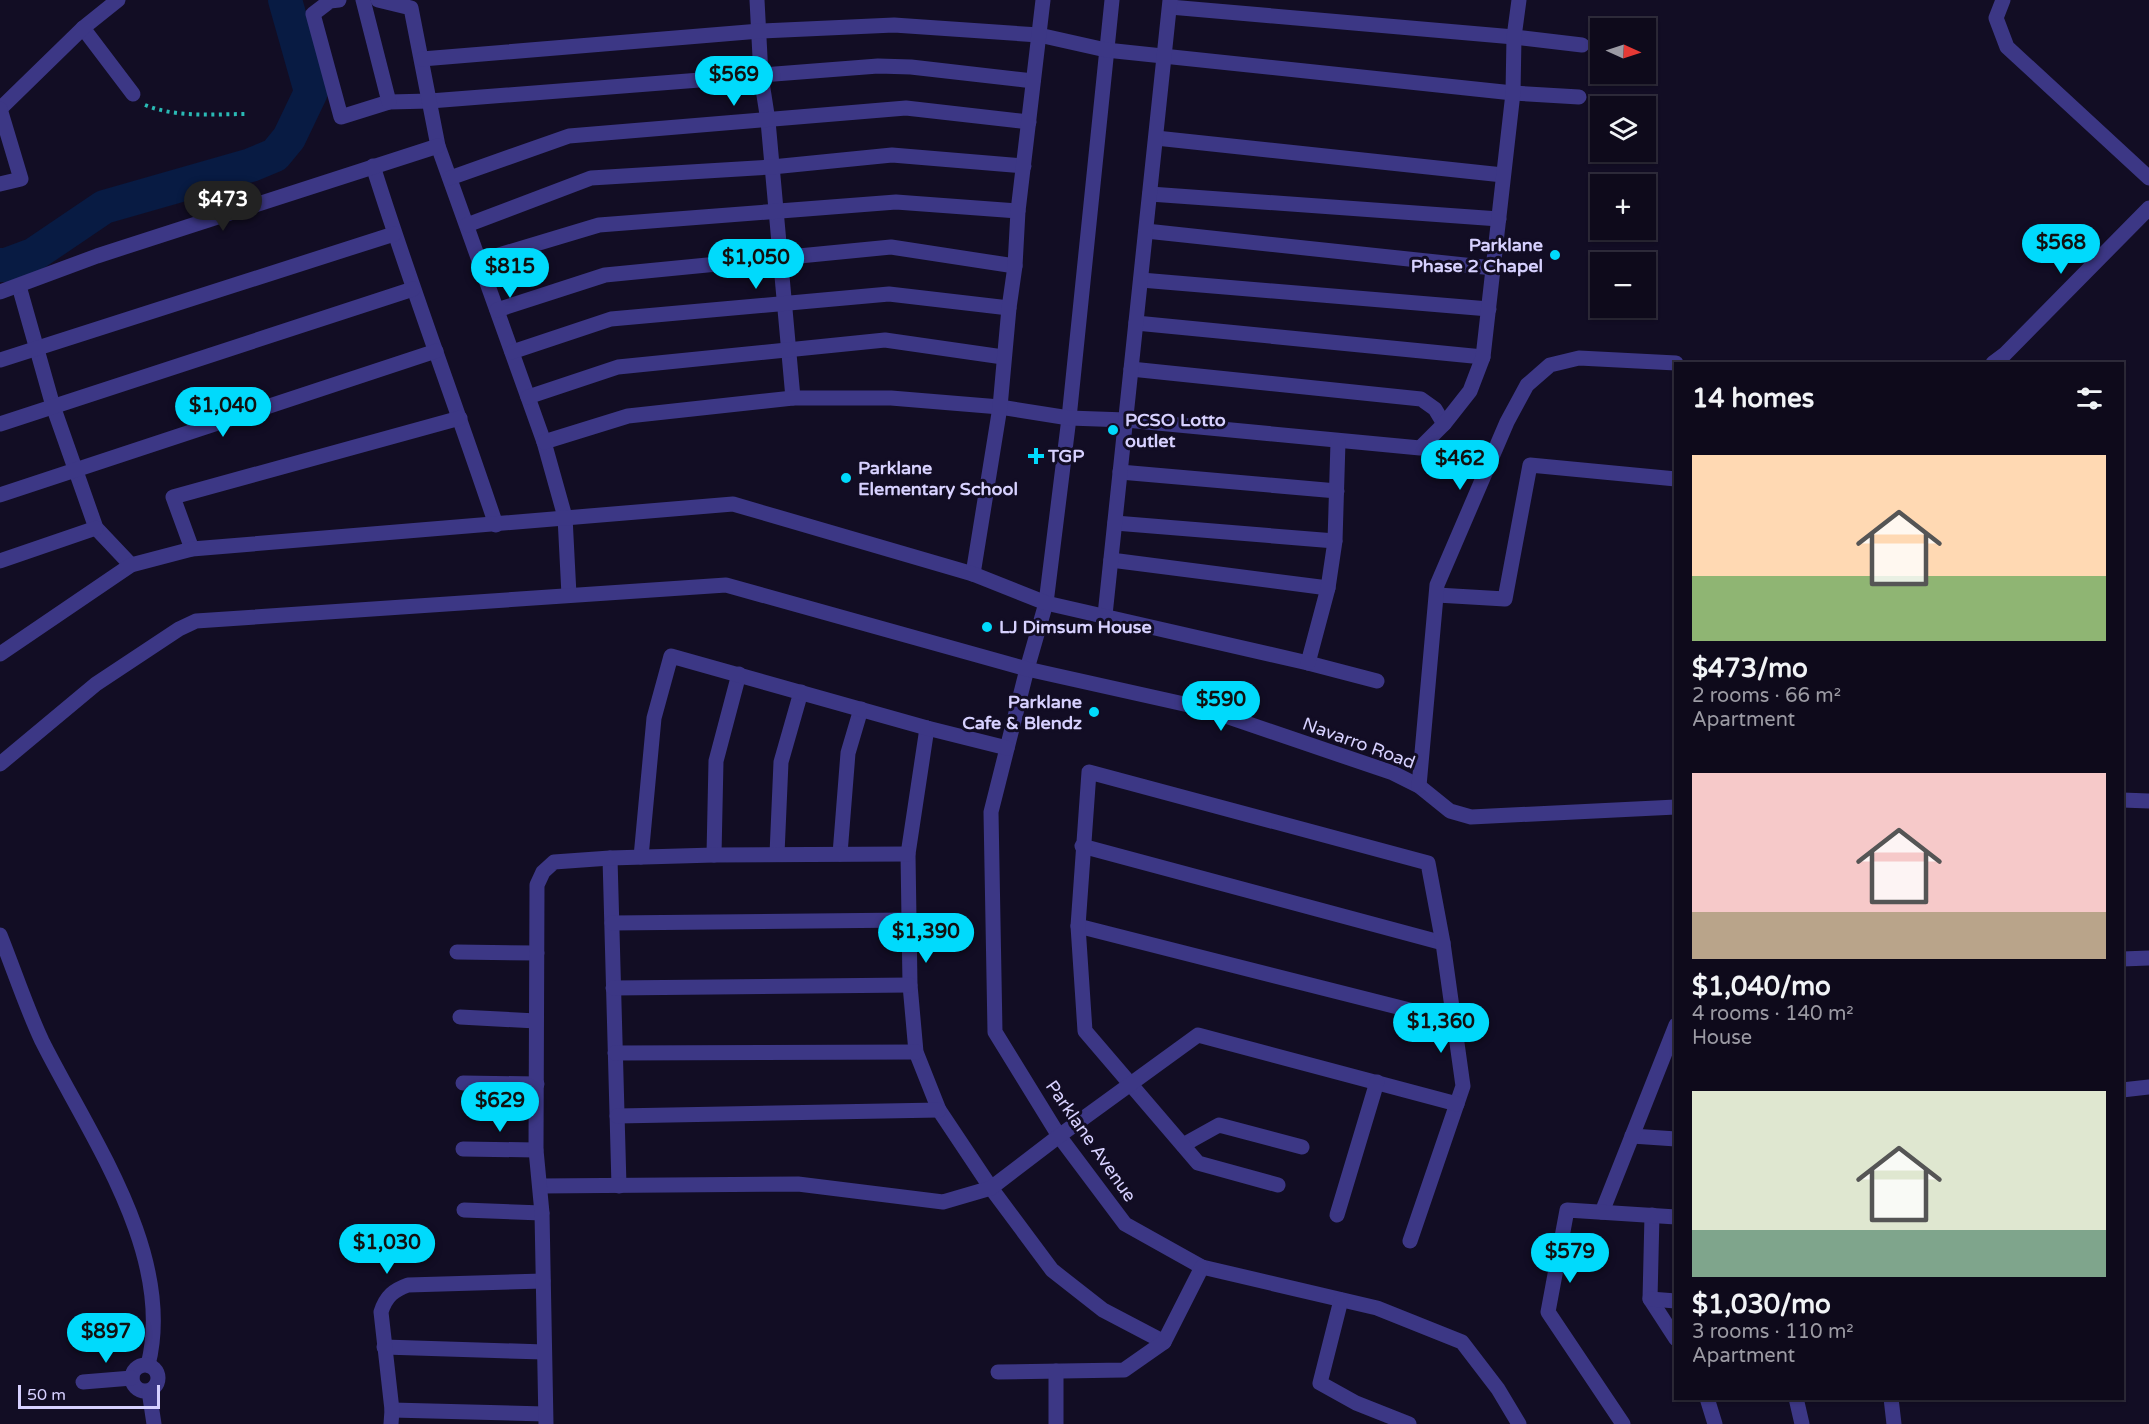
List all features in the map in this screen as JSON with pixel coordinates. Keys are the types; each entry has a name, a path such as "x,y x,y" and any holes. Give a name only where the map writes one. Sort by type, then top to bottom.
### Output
{"street":[{"path":"0,184 21,179 0,109 83,28 118,0"},
{"path":"339,0 330,2 313,14 341,117 389,102 430,101 894,66 1034,81"},
{"path":"363,0 389,102"},
{"path":"378,0 411,8 438,146 544,442 565,517 569,595"},
{"path":"757,0 761,76 768,121 793,398"},
{"path":"973,574 1000,407 1003,357 1015,266 1018,211 1042,0"},
{"name":"Parklane Avenue","path":"1112,0 1069,418 1046,603 991,812 995,1032 1059,1136 1125,1224 1202,1267 1377,1308 1462,1342 1498,1389 1519,1424"},
{"path":"544,442 628,416 793,398 891,398 1000,407 1069,418 1126,420 1338,442 1420,448 1444,424 1470,391 1483,357 1513,93 1514,37 1519,0"},
{"path":"2003,0 1996,18 2007,47 2149,178"},
{"path":"1105,615 1170,4 1582,45"},
{"path":"422,58 760,31 894,26 1039,36 1106,50 1165,54 1513,93 1579,97"},
{"path":"83,28 134,94"},
{"path":"450,178 568,136 906,108 1029,122"},
{"path":"1156,138 1503,175"},
{"path":"0,292 97,256 438,146"},
{"path":"466,225 591,178 772,166 892,155 1024,166"},
{"path":"373,166 394,234 496,525"},
{"path":"1150,194 1499,219"},
{"path":"479,261 599,225 896,202 1018,211"},
{"path":"1994,362 2013,346 2149,208"},
{"path":"1146,231 1493,268"},
{"path":"0,360 394,234"},
{"path":"497,310 605,275 891,247 1015,266"},
{"path":"1141,279 1489,309"},
{"path":"19,286 53,406 96,528 131,566"},
{"path":"0,424 413,289"},
{"path":"512,352 611,320 785,303 889,294 1009,308"},
{"path":"1136,323 1483,357"},
{"path":"528,397 618,367 885,340 1003,357"},
{"path":"0,495 436,351"},
{"path":"1419,786 1437,585 1507,422 1527,385 1550,365 1579,357 1674,363"},
{"path":"1131,369 1421,399 1435,409 1444,424"},
{"path":"192,549 173,496 460,418"},
{"path":"1308,663 1328,588 1335,541 1338,442"},
{"path":"1437,595 1505,598 1530,465 1674,479"},
{"path":"1120,472 1337,491"},
{"path":"0,654 131,566 192,549 733,504 973,574 1046,603 1105,615 1377,681"},
{"path":"1115,523 1335,541"},
{"path":"0,561 96,528"},
{"path":"1111,560 1328,588"},
{"name":"Navarro Road","path":"0,764 96,684 179,629 196,621 726,585 1027,669 1202,708 1393,774 1419,786 1450,812 1471,818 1674,807"},
{"path":"641,857 654,718 671,656 927,728 1007,748"},
{"path":"714,855 716,761 739,674"},
{"path":"777,854 781,762 801,692"},
{"path":"840,854 848,753 861,709"},
{"path":"927,728 908,854 910,985 916,1052 939,1110 991,1188 1052,1270 1103,1310 1164,1342"},
{"path":"1278,1185 1198,1163 1085,1031 1078,926 1089,772 1428,863 1443,943 1463,1086 1410,1241"},
{"path":"2124,800 2149,801"},
{"path":"1082,846 1443,943"},
{"path":"543,1281 408,1285 394,1290 384,1301 381,1312 392,1417 545,1419 544,1352 543,1281 542,1213 536,1150 537,885 543,872 554,862 610,858 908,854"},
{"path":"610,858 619,1186"},
{"path":"612,923 910,920"},
{"path":"1078,926 1453,1021"},
{"path":"0,935 41,1039 127,1203 144,1251 151,1286 153,1332 148,1365"},
{"path":"457,952 537,953"},
{"path":"2124,959 2149,958"},
{"path":"613,988 910,985"},
{"path":"460,1017 536,1021"},
{"path":"1602,1212 1674,1030"},
{"path":"540,1186 798,1184 943,1202 991,1188 1198,1035 1457,1104"},
{"path":"615,1053 916,1052"},
{"path":"1337,1215 1377,1082"},
{"path":"464,1083 537,1084"},
{"path":"2124,1090 2149,1087"},
{"path":"617,1116 939,1110"},
{"path":"1183,1145 1219,1125 1302,1147"},
{"path":"1632,1136 1674,1139"},
{"path":"463,1149 536,1150"},
{"path":"464,1210 542,1213"},
{"path":"1623,1424 1548,1312 1567,1210 1674,1217"},
{"path":"1652,1215 1650,1299 1674,1336"},
{"path":"998,1372 1124,1370 1164,1342 1202,1267"},
{"path":"1650,1299 1674,1300"},
{"path":"1341,1300 1320,1383 1356,1403 1409,1424"},
{"path":"384,1347 544,1352"},
{"path":"148,1365 153,1367 159,1378 158,1384 149,1391 137,1389 132,1378 137,1367 148,1365"},
{"path":"1056,1371 1056,1424"},
{"path":"83,1382 132,1378"},
{"path":"149,1391 154,1424"},
{"path":"1708,1400 1715,1424"},
{"path":"1796,1400 1802,1424"},
{"path":"1891,1400 1894,1424"}],"path":[{"path":"134,94 146,105 181,114 247,114"}],"waterway":[{"path":"0,265 33,255 104,207 251,165 275,155 289,138 311,92 285,0"}],"place":[{"name":"Parklane Phase 2 Chapel","path":"1555,255"},
{"name":"PCSO Lotto outlet","path":"1113,430"},
{"name":"TGP","path":"1036,456"},
{"name":"Parklane Elementary School","path":"846,478"},
{"name":"LJ Dimsum House","path":"987,627"},
{"name":"Parklane Cafe & Blendz","path":"1094,712"}]}
